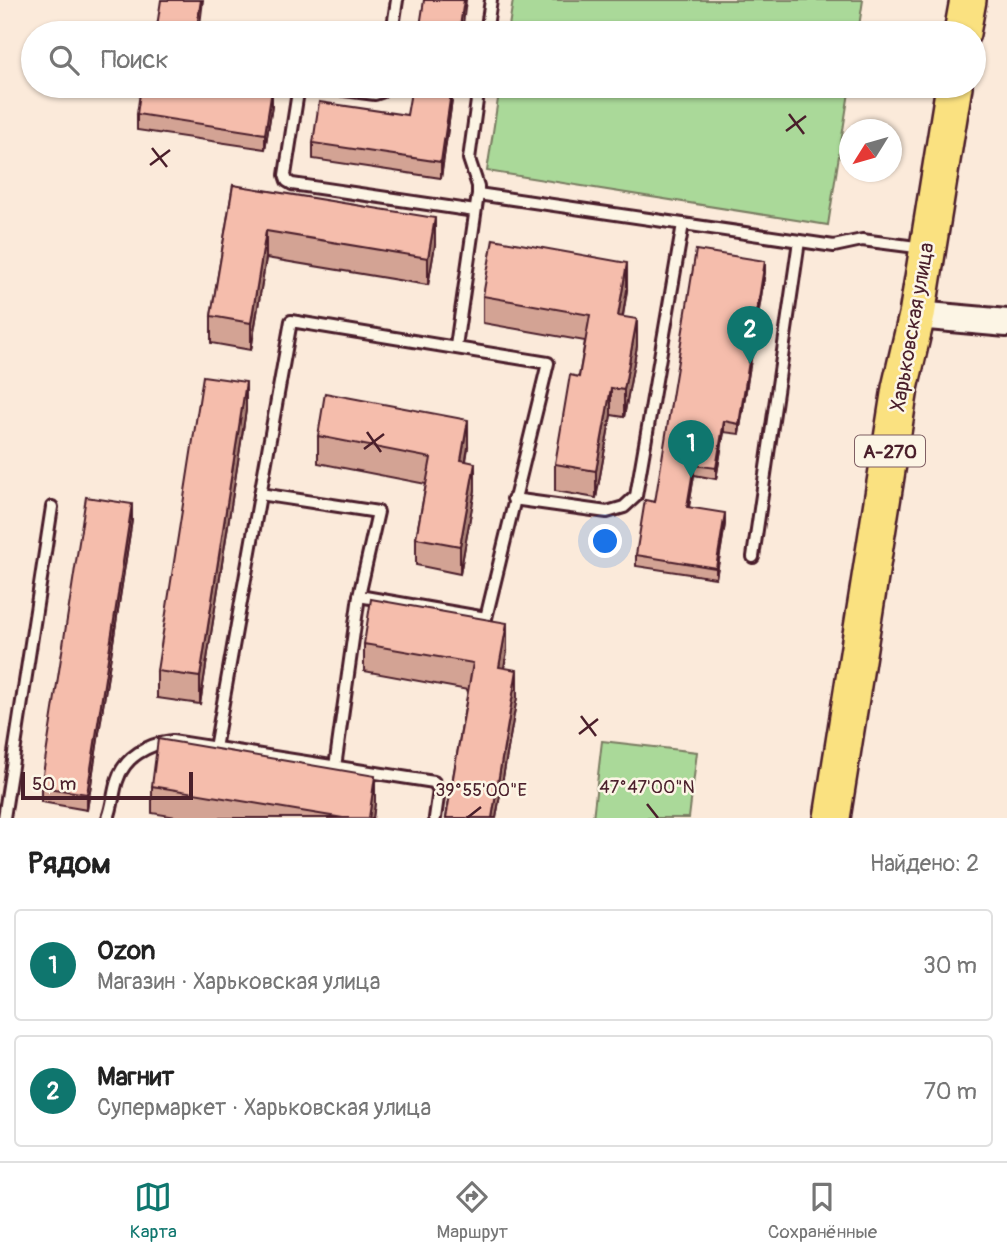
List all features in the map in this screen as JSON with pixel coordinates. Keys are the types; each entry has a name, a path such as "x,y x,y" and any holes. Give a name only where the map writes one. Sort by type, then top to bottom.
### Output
{"highway":[{"path":"964,21 968,0"},
{"name":"Харьковская улица","path":"832,818 900,388 917,315 952,98"}],"street":[{"path":"917,315 1007,323"}],"lane":[{"path":"394,21 397,0"},
{"path":"488,21 491,0"},
{"path":"297,98 285,175 287,181 292,184 475,211"},
{"path":"456,346 478,194 469,159 477,98"},
{"path":"478,194 839,246 872,240 927,248"},
{"path":"513,499 607,512 624,507 636,496 684,224"},
{"path":"753,557 799,241"},
{"path":"215,748 291,321 548,363 486,618 359,596"},
{"path":"260,494 378,512 359,596 335,766"},
{"path":"4,818 52,507"},
{"path":"108,818 123,766 149,746 172,741 433,782 439,790 435,818"}],"green space":[{"path":"513,0 863,0 860,21 510,21"},
{"path":"498,98 848,98 845,119 839,119 839,155 828,225 487,171"},
{"path":"602,741 697,752 689,818 593,818"}],"building":[{"path":"161,0 201,0 198,21 158,21"},
{"path":"424,0 464,0 461,21 421,21"},
{"path":"139,98 271,98 265,134 137,114"},
{"path":"410,98 450,98 441,162 313,143 319,102 407,115"},
{"path":"233,185 435,218 428,258 266,231 251,323 211,316"},
{"path":"493,239 627,263 618,316 637,319 624,390 611,388 596,471 555,464 570,375 579,377 590,315 483,296"},
{"path":"696,250 765,261 739,424 724,421 716,468 694,465 687,507 725,513 716,568 636,555 645,500 655,502"},
{"path":"203,376 246,382 200,677 157,671"},
{"path":"325,393 468,420 461,460 475,463 460,546 416,538 431,458 318,436"},
{"path":"86,497 132,504 87,794 41,787"},
{"path":"371,599 507,623 499,667 517,670 492,818 446,818 473,663 364,644"},
{"path":"158,739 375,776 369,818 343,818 152,786"}],"place":[{"name":"Магнит","path":"750,364"},
{"name":"Ozon","path":"691,478"}]}
